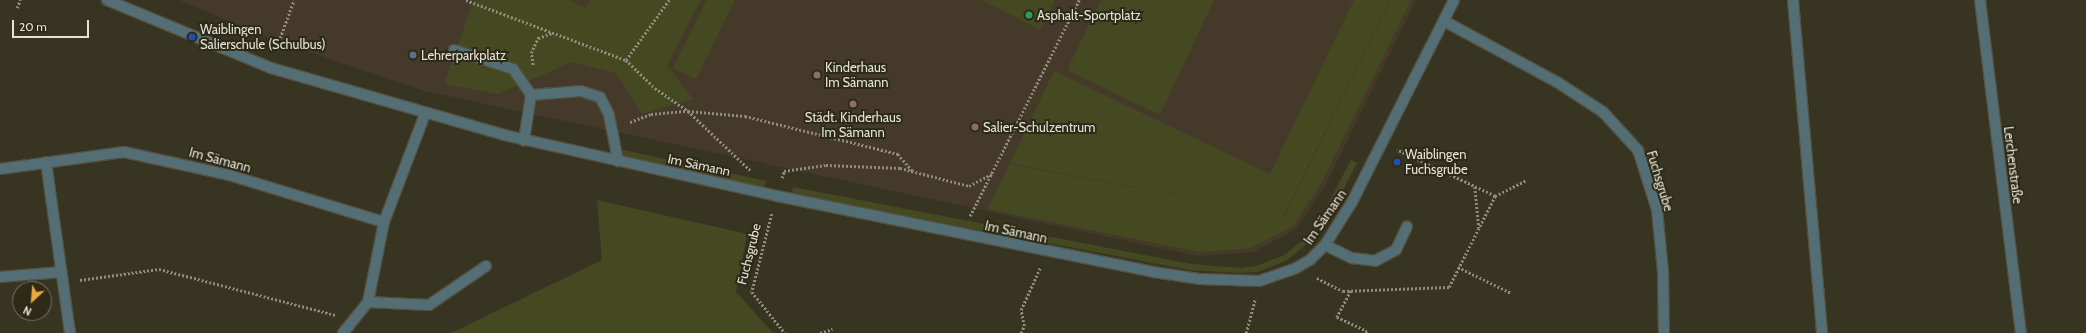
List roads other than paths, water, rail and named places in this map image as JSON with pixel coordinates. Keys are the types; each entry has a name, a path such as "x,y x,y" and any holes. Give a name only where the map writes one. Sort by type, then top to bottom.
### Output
{"street":[{"name":"Im Sämann","path":"106,0 271,68 369,95 425,114 524,140 777,196 1048,251 1200,279 1259,281 1296,268 1310,260 1325,245 1352,202 1454,0"},
{"path":"1793,0 1822,333"},
{"name":"Lerchenstraße","path":"1980,0 2021,333"},
{"name":"Fuchsgrube","path":"1444,21 1557,82 1603,112 1638,150 1658,210 1663,271 1664,333"},
{"path":"454,50 513,69 531,95 524,140"},
{"path":"531,95 581,91 600,98 609,115 618,161"},
{"path":"343,333 368,302 384,222 425,114"},
{"name":"Im Sämann","path":"0,168 124,152 144,155 229,175 384,222"},
{"path":"46,162 70,333"},
{"path":"1325,245 1352,258 1375,261 1396,250 1407,226"},
{"path":"368,302 429,305 486,266"},
{"path":"0,277 63,277"}],"place":[{"name":"Asphalt-Sportplatz","path":"1029,15"},
{"name":"Waiblingen Salierschule (Schulbus)","path":"192,37"},
{"name":"Lehrerparkplatz","path":"413,55"},
{"name":"Kinderhaus Im Sämann","path":"817,75"},
{"name":"Städt. Kinderhaus Im Sämann","path":"853,104"},
{"name":"Salier-Schulzentrum","path":"975,127"},
{"name":"Waiblingen Fuchsgrube","path":"1397,162"}]}
